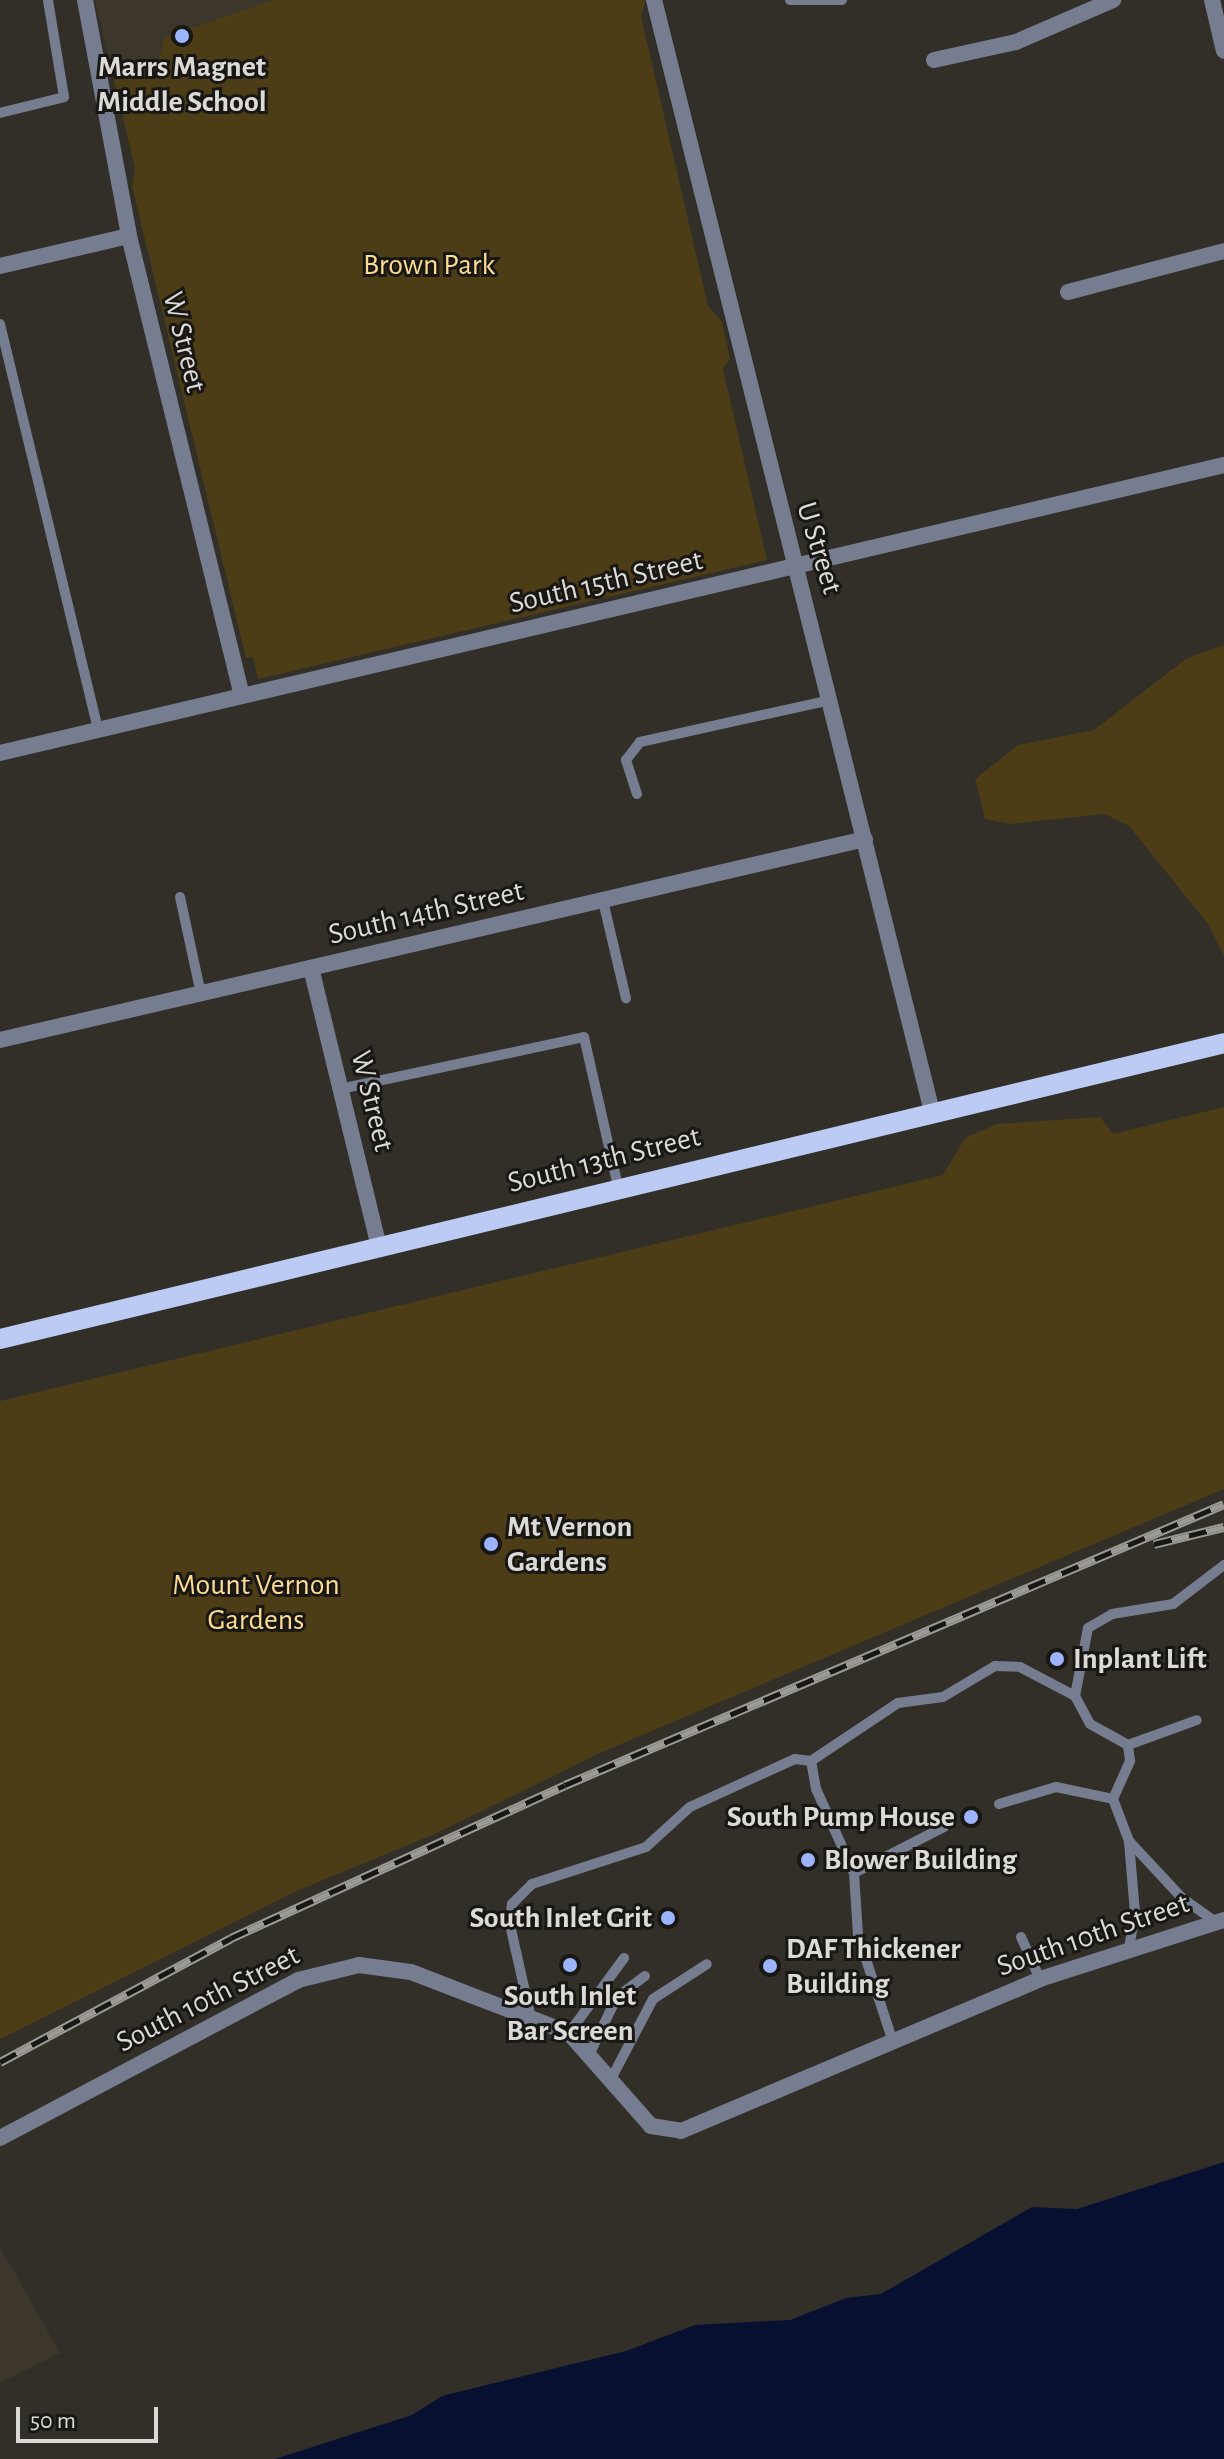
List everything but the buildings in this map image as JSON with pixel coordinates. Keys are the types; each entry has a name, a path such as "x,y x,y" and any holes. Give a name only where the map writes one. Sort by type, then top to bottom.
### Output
{"main road":[{"name":"South 13th Street","path":"0,1339 618,1187 1224,1043"}],"street":[{"name":"W Street","path":"85,0 129,236 242,695"},
{"name":"U Street","path":"654,0 932,1112"},
{"path":"934,60 1016,42 1084,7 1113,0"},
{"path":"1212,0 1224,51"},
{"path":"0,266 129,236"},
{"path":"1068,292 1224,251"},
{"name":"South 15th Street","path":"0,753 1224,465"},
{"name":"South 14th Street","path":"0,1040 865,839"},
{"name":"W Street","path":"311,968 379,1247"},
{"name":"South 10th Street","path":"0,2138 327,1971 359,1965 411,1972 569,2033 590,2053 647,2122 671,2133 1040,1979 1220,1921"}],"lane":[{"path":"0,113 64,97 48,0"},
{"path":"790,0 842,0"},
{"path":"0,324 98,729"},
{"path":"637,794 626,760 640,742 831,700"},
{"path":"180,897 201,994"},
{"path":"603,901 626,998"},
{"path":"340,1089 584,1037 618,1187"},
{"path":"1075,1696 1088,1628 1112,1614 1173,1604 1224,1565"},
{"path":"531,2018 510,1925 512,1904 532,1884 636,1852 690,1807 795,1759 811,1761 898,1703 943,1697 995,1666 1020,1667 1075,1696 1090,1724 1128,1745 1197,1720"},
{"path":"1128,1745 1130,1761 1113,1799 1129,1841 1135,1913 1129,1948"},
{"path":"811,1761 816,1789 854,1873 870,1987 893,2042"},
{"path":"999,1804 1056,1787 1113,1799"},
{"path":"854,1873 944,1827"},
{"path":"1129,1841 1182,1898 1220,1921"},
{"path":"1021,1937 1040,1979"},
{"path":"569,2033 624,1958"},
{"path":"611,2079 653,1999 707,1964"},
{"path":"590,2053 617,1997 645,1976"}],"shaded area":[{"name":"Marrs Magnet Middle School","path":"95,0 407,0 112,72"},
{"path":"0,2247 60,2353 0,2383"}],"green space":[{"name":"Brown Park","path":"273,0 646,0 641,16 708,306 722,322 730,359 723,369 767,560 258,679 253,657 246,658 132,186 135,168 112,72 159,61 164,38"},
{"path":"1224,645 1224,956 1208,924 1129,826 1105,814 1010,824 985,819 975,779 1018,745 1094,730 1187,658"},
{"name":"Mount Vernon Gardens","path":"1224,1107 1224,1489 602,1752 437,1833 299,1890 0,2039 0,1401 943,1175 965,1138 997,1124 1100,1117 1113,1134"}],"water":[{"path":"1224,2162 1224,2459 275,2459 412,2415 442,2396 626,2351 695,2325 790,2320 846,2298 881,2294 1032,2207 1077,2209"}],"railway":[{"path":"0,2062 231,1938 565,1785 1224,1504"},
{"path":"1154,1544 1224,1527"}],"place":[{"name":"Marrs Magnet Middle School","path":"182,36"},
{"name":"Mt Vernon Gardens","path":"491,1544"},
{"name":"Inplant Lift","path":"1057,1659"},
{"name":"South Pump House","path":"971,1817"},
{"name":"Blower Building","path":"808,1860"},
{"name":"South Inlet Grit","path":"668,1918"},
{"name":"South Inlet Bar Screen","path":"570,1965"},
{"name":"DAF Thickener Building","path":"770,1966"}]}
